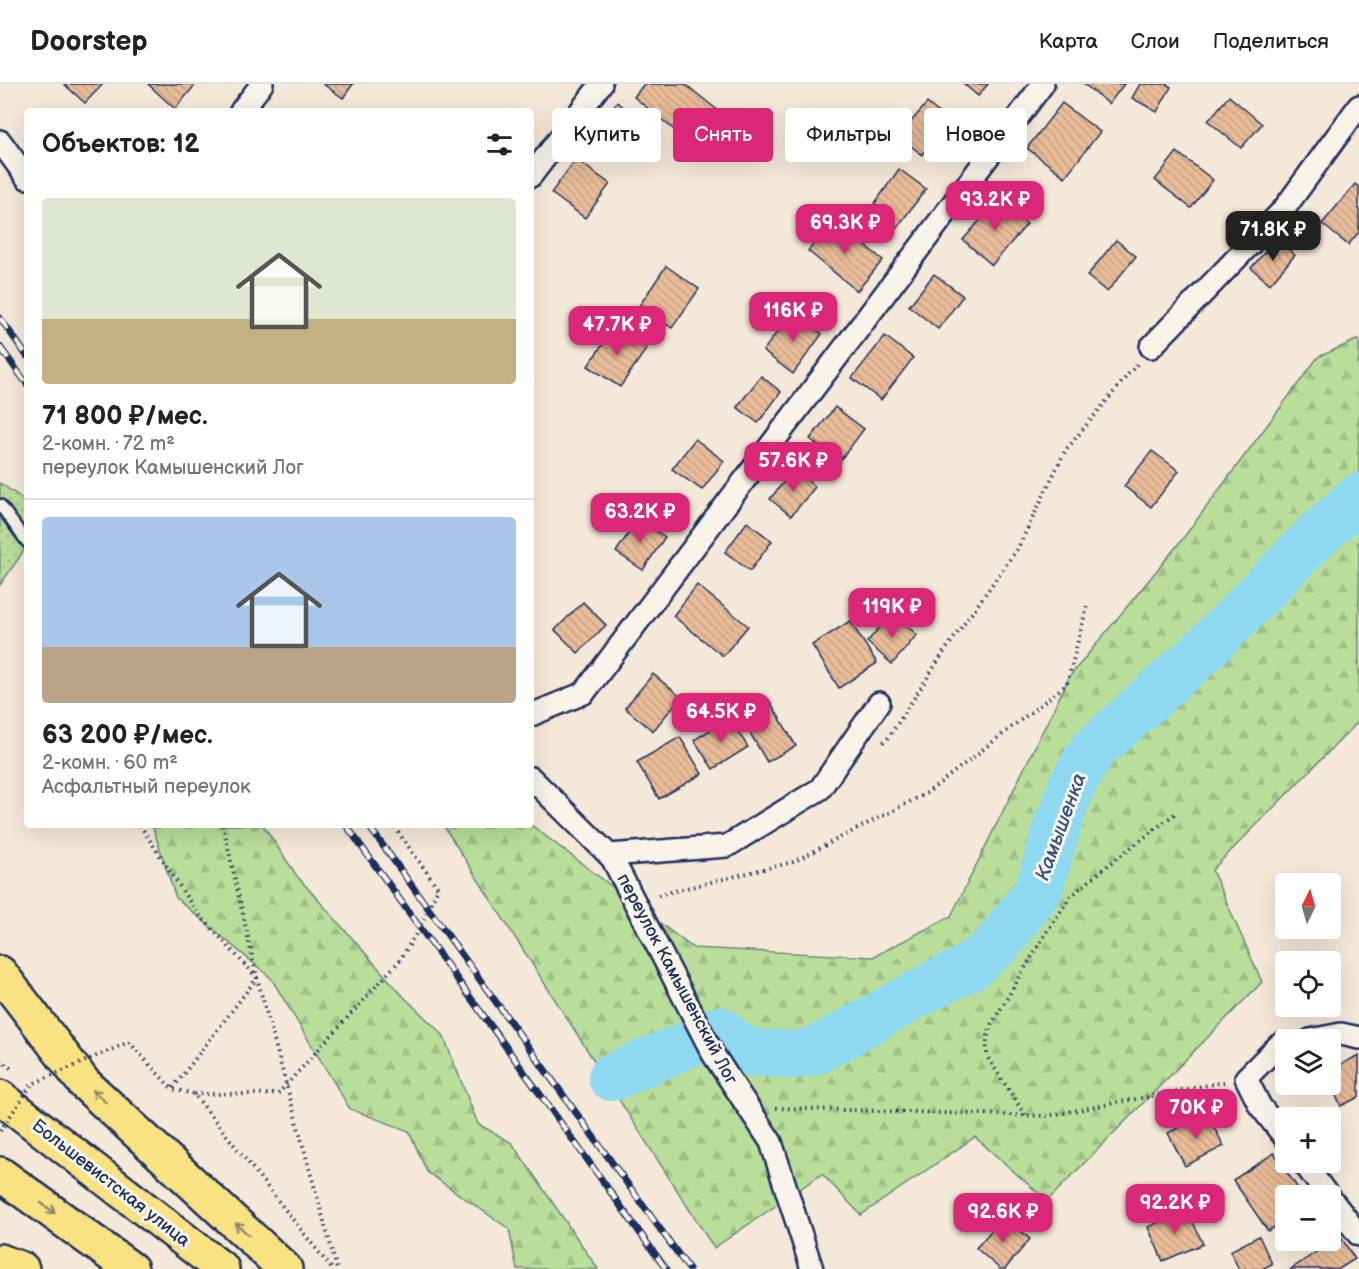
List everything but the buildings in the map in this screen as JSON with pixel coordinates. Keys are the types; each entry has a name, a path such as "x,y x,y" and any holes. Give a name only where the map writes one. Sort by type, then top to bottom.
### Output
{"highway":[{"path":"0,973 84,1083 285,1269"},
{"name":"Большевистская улица","path":"0,1097 222,1269"},
{"path":"0,1174 130,1269"},
{"path":"0,1261 22,1269"}],"street":[{"path":"243,108 262,84"},
{"path":"534,172 601,84"},
{"path":"534,714 584,693 1043,84"},
{"path":"1151,347 1284,209 1359,106"},
{"path":"0,141 24,174"},
{"path":"609,855 727,846 819,789 879,703"},
{"name":"переулок Камышенский Лог","path":"534,781 609,855 713,1054 771,1142 812,1269"},
{"path":"1341,1034 1359,1038"},
{"path":"1275,1051 1246,1078 1260,1107 1275,1125"},
{"path":"1341,1212 1359,1235"}],"lane":[{"path":"0,505 24,538"}],"path":[{"path":"840,759 887,740 942,655 1018,548 1065,451 1151,347"},
{"path":"634,901 793,862 927,793 1067,684 1087,606"},
{"path":"1026,1115 988,1058 987,1036 991,1025 1070,897 1177,812"},
{"path":"142,828 195,910 256,978"},
{"path":"224,828 256,978 337,1269"},
{"path":"0,1131 32,1084 129,1042 172,1089 194,1094 278,1094 400,960 420,927 438,888 395,828"},
{"path":"172,1089 256,978"},
{"path":"748,1107 1047,1116 1246,1078"},
{"path":"194,1094 332,1269"}],"green space":[{"path":"1359,339 1359,721 1212,870 1262,982 1047,1201 975,1137 861,1215 822,1174 714,1248 445,828 534,827 693,948 873,957 951,916 1070,676 1181,541 1318,357"},
{"path":"0,483 24,500 24,550 0,585"},
{"path":"153,828 265,828 297,876 404,997 443,1035 478,1124 512,1143 598,1269 517,1269 509,1229 427,1172 409,1131 350,1109 271,978 176,898"}],"waterway":[{"name":"Камышенка","path":"719,1030 738,1047 749,1052 795,1055 817,1050 970,967 998,944 1039,889 1073,783 1092,751 1205,649 1315,537 1359,497"},
{"name":"Камышенка","path":"612,1077 691,1043"}],"railway":[{"path":"0,318 24,352"},
{"path":"0,347 24,380"},
{"path":"348,828 666,1269"},
{"path":"370,828 689,1269"}]}
